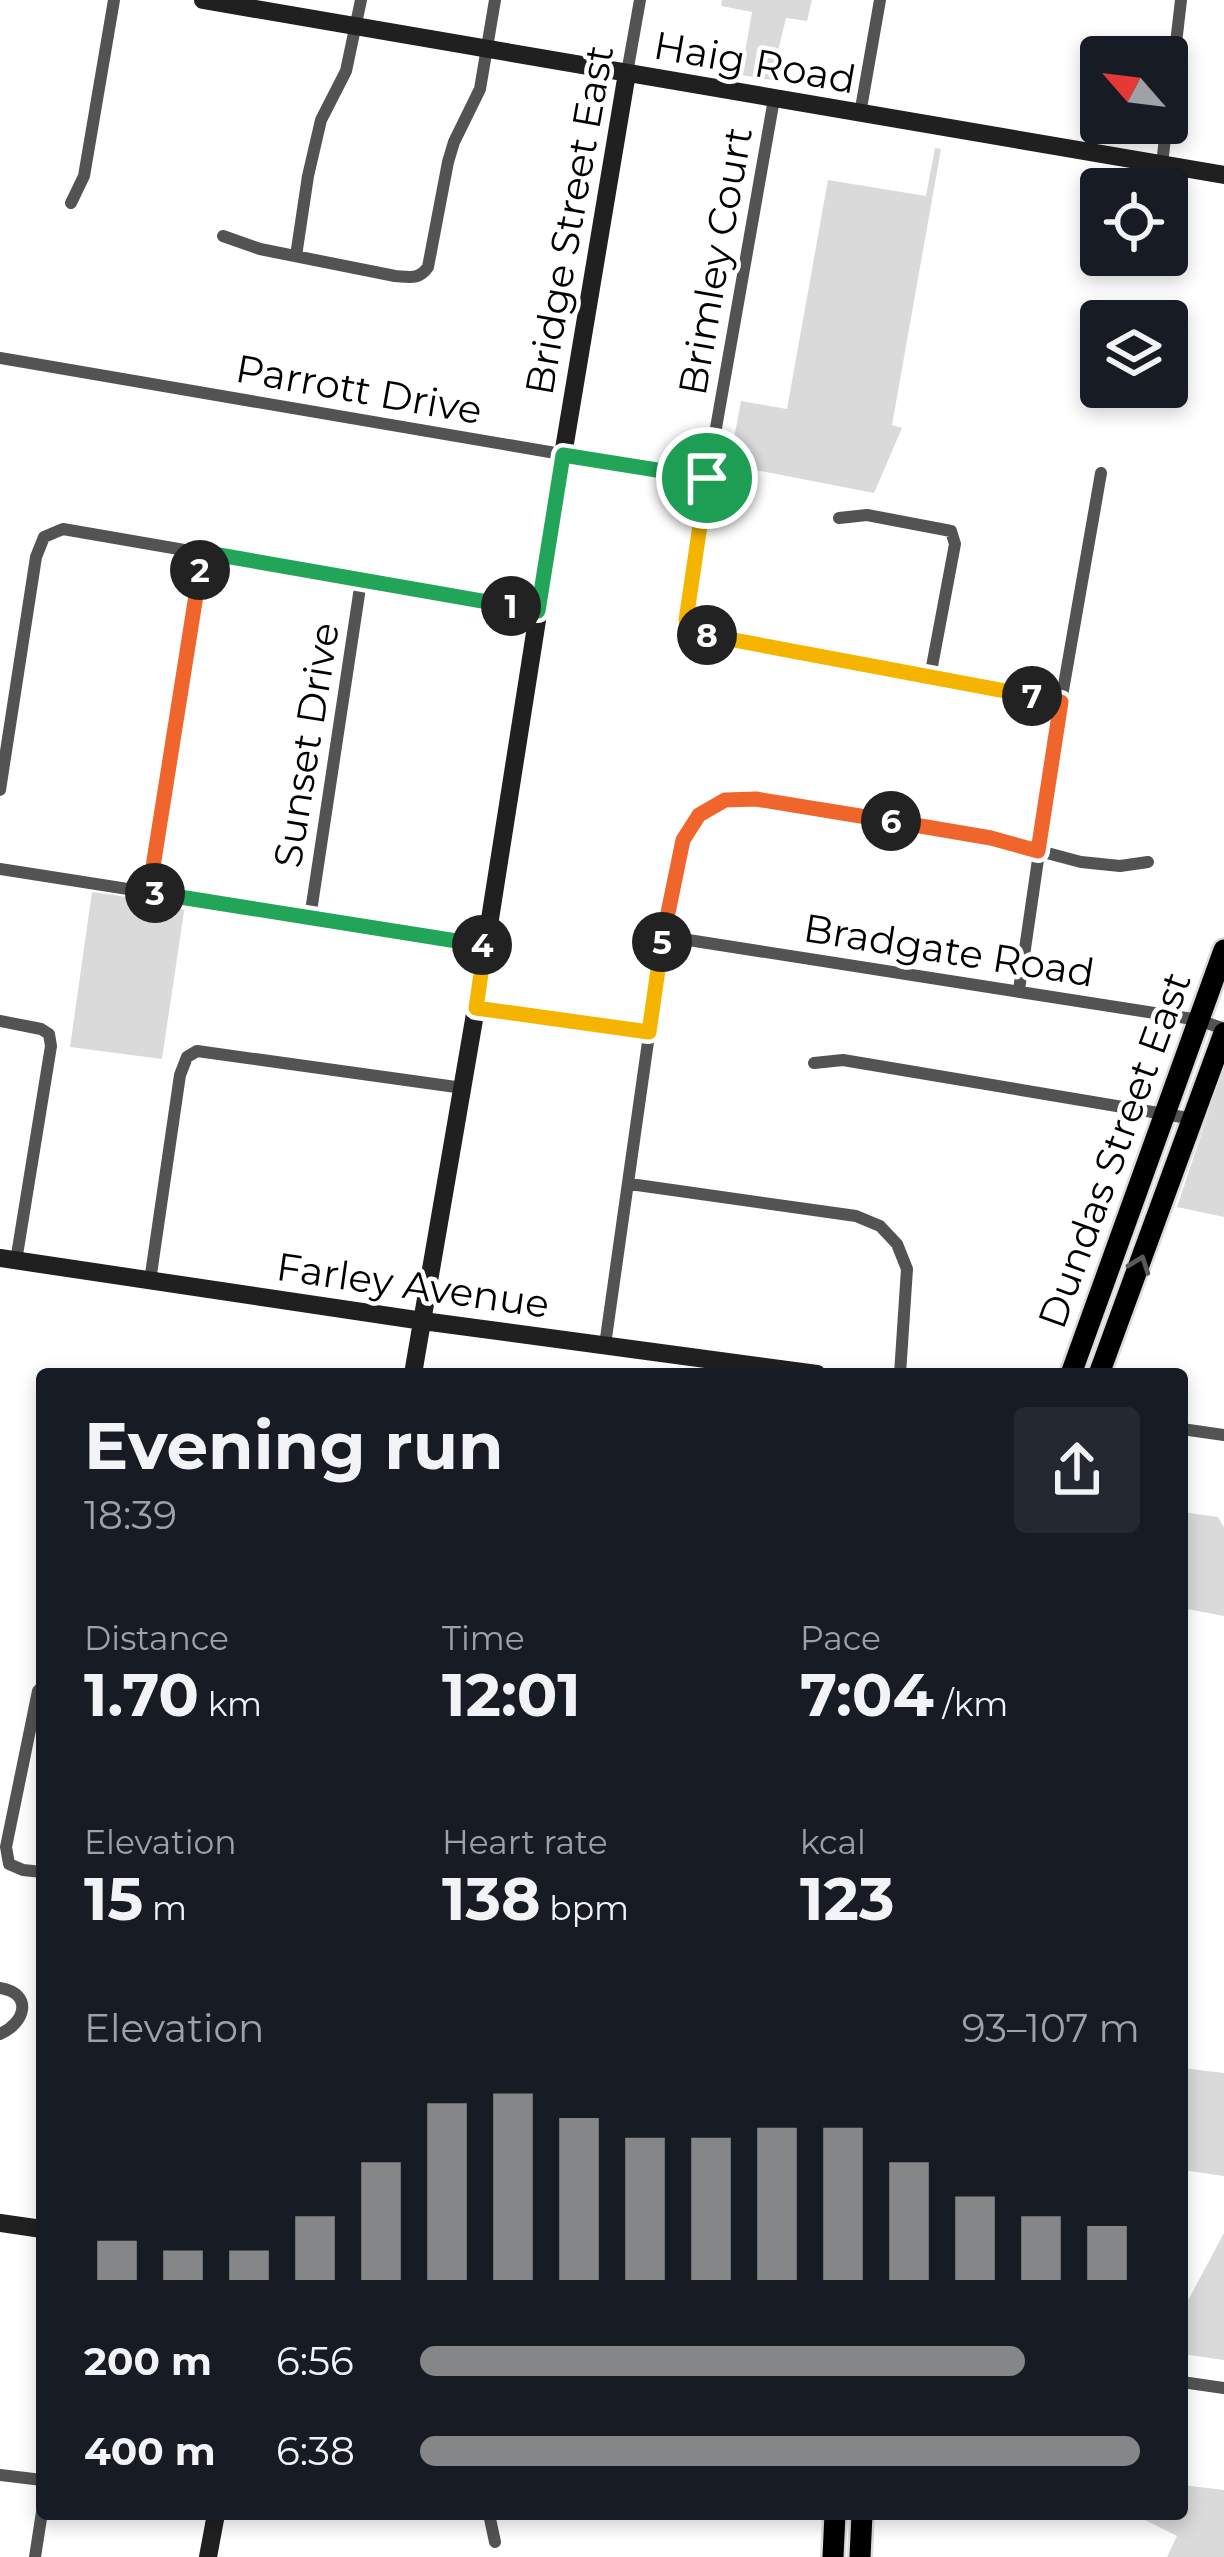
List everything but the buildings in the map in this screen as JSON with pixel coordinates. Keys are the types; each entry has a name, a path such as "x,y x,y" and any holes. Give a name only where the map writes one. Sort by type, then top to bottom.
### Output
{"main road":[{"name":"Dundas Street East","path":"1073,1368 1224,950"},
{"name":"Dundas Street East","path":"1102,1368 1224,1031"},
{"path":"1084,1335 1110,1344"},
{"path":"833,2557 835,2520"},
{"path":"860,2557 862,2520"}],"street":[{"path":"71,203 83,176 114,0"},
{"name":"Haig Road","path":"203,0 1224,175"},
{"path":"296,256 321,120 346,71 361,0"},
{"path":"223,236 260,249 395,276 423,274 454,142 476,102 496,0"},
{"name":"Bridge Street East","path":"414,1368 640,0"},
{"path":"860,114 880,0"},
{"path":"1162,164 1181,0"},
{"name":"Brimley Court","path":"774,99 686,620 700,634 1061,702"},
{"name":"Parrott Drive","path":"0,358 707,478"},
{"path":"1019,990 1061,702 1101,473"},
{"path":"839,518 867,515 951,531 955,544 930,677"},
{"path":"0,790 36,556 44,536 62,529 538,611"},
{"path":"149,892 202,552"},
{"name":"Sunset Drive","path":"310,918 361,580"},
{"path":"605,1345 663,936 683,840 699,815 725,800 756,799 991,838 1108,866 1148,862"},
{"path":"0,869 485,946"},
{"name":"Bradgate Road","path":"663,936 1199,1020 1224,1031"},
{"path":"476,1008 649,1032"},
{"path":"0,1021 41,1029 49,1034 51,1046 8,1259"},
{"path":"151,1281 180,1075 187,1057 197,1051 463,1088"},
{"path":"814,1063 842,1060 1194,1119"},
{"path":"629,1184 856,1216 880,1226 897,1244 907,1269 900,1368"},
{"name":"Farley Avenue","path":"8,1259 422,1322 773,1368"},
{"path":"1188,1431 1224,1435"},
{"path":"36,1701 7,1847 10,1864 36,1871"},
{"path":"0,1988 20,1996 22,2003 14,2025 0,2033"},
{"path":"0,2223 36,2228"},
{"path":"1188,2383 1224,2387"},
{"path":"0,2475 36,2479"},
{"path":"35,2557 41,2520"},
{"path":"208,2557 215,2520"},
{"path":"490,2520 496,2542"}],"shaded area":[{"path":"722,0 812,0 807,21 786,18 771,80 741,75 752,12 721,6"},
{"path":"935,148 941,149 892,425 902,428 874,493 729,465 741,401 787,409 828,180 926,196"},
{"path":"92,892 185,905 162,1059 70,1047"},
{"path":"1224,1066 1224,1217 1177,1207"},
{"path":"1188,1513 1218,1517 1224,1527 1224,1616 1188,1609"},
{"path":"1188,2069 1224,2073 1224,2176 1188,2171"},
{"path":"1224,2233 1224,2360 1188,2355 1188,2300"},
{"path":"1188,2486 1224,2490 1224,2557 1167,2557 1177,2536 1145,2520 1188,2520"}],"route":[{"path":"563,455 707,478 686,620 691,630 1061,702 1038,851 991,838 790,803 725,800 699,815 683,840 649,1032 476,1008 485,946 149,892 202,552 538,611 563,455"}]}
